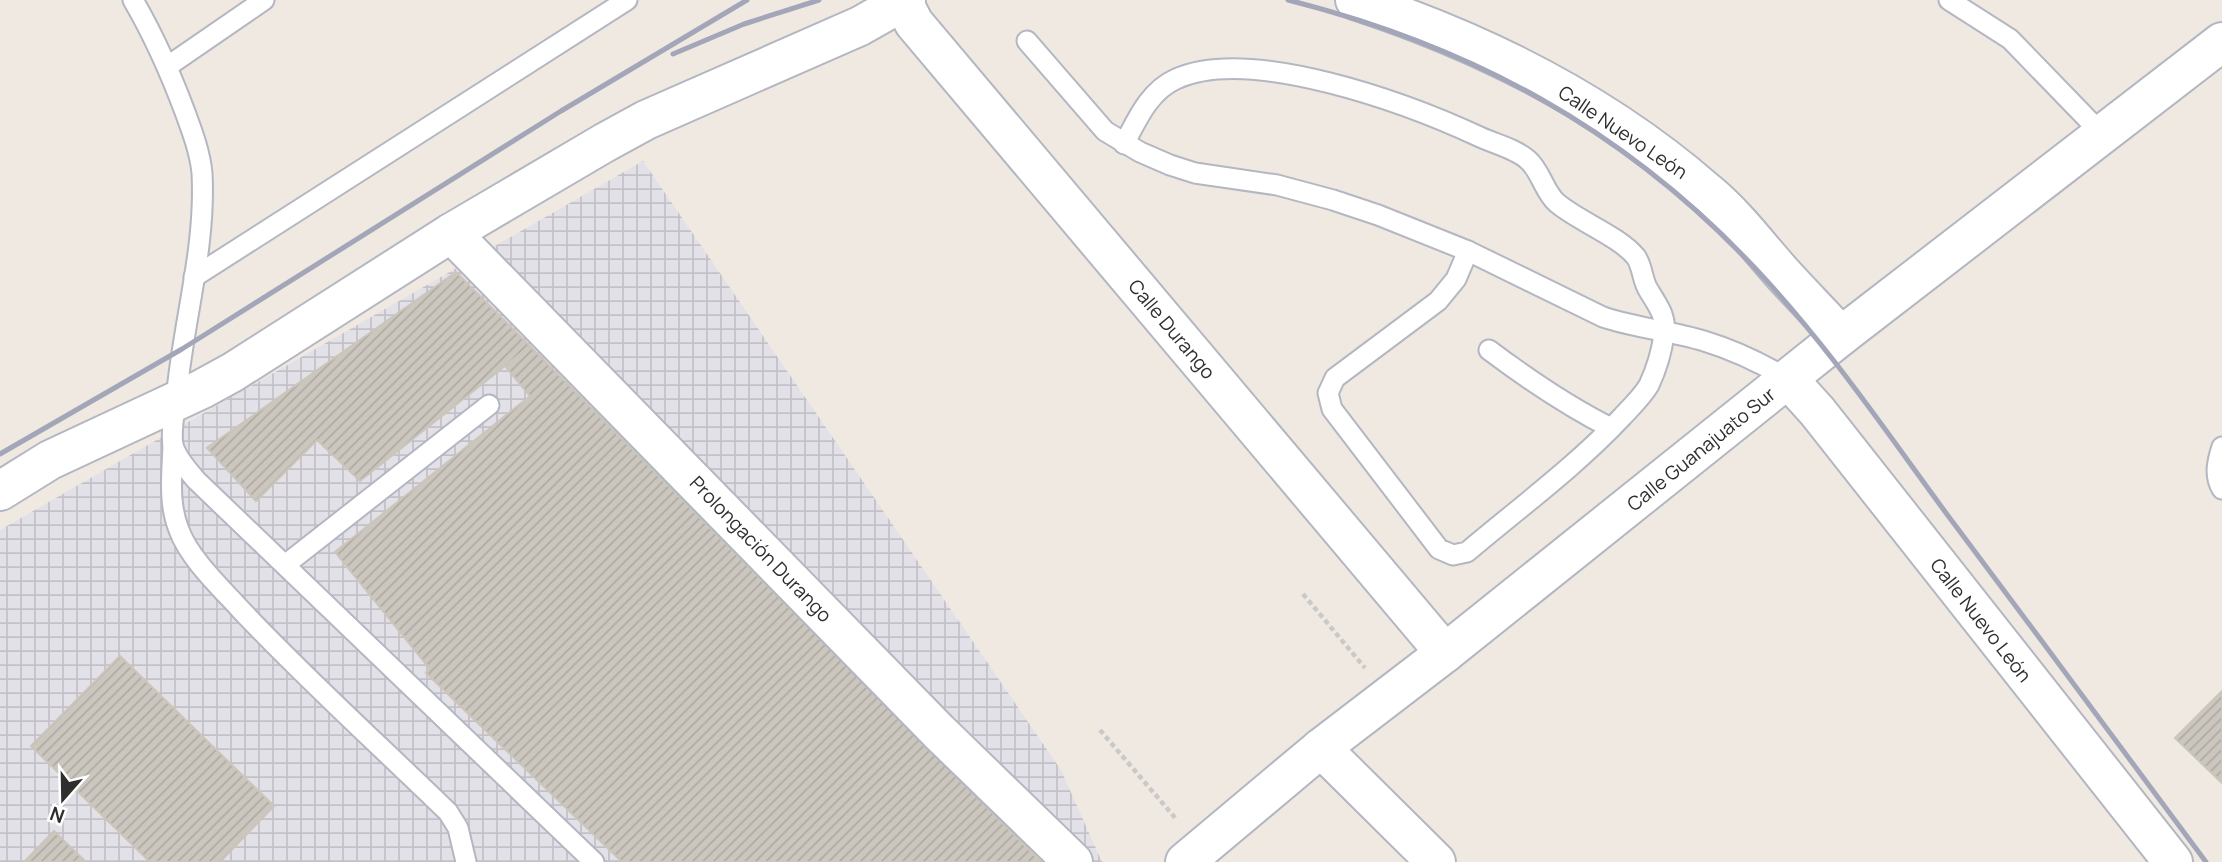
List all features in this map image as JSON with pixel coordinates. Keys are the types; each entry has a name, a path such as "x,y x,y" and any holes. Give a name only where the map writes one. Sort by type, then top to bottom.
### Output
{"street":[{"name":"Calle Nuevo León","path":"1355,0 1445,32 1509,61 1586,105 1653,149 1709,193 1841,335"},
{"path":"0,491 50,460 233,372 452,233 646,120 860,26 904,1"},
{"name":"Calle Durango","path":"904,1 914,23 1445,653"},
{"name":"Calle Guanajuato Sur","path":"1193,855 1321,748 1445,653 1841,335 2222,42"},
{"name":"Prolongación Durango","path":"452,233 939,732 1073,862"},
{"name":"Calle Nuevo León","path":"1788,379 1817,411 2173,862"},
{"path":"1321,748 1436,862"}],"lane":[{"path":"133,0 168,66 195,138 201,170 203,203 176,400 173,444 172,510 180,533 192,553 218,585 265,635 448,812 458,828 466,862"},
{"path":"168,66 264,0"},
{"path":"194,277 627,0"},
{"path":"1949,0 2010,39 2103,135"},
{"path":"1027,41 1105,131 1124,144 1170,165 1195,173 1277,185 1391,220 1468,251 1603,317 1702,341 1739,353 1788,379"},
{"path":"1124,144 1143,109 1158,90 1176,79 1209,70 1272,72 1345,85 1458,127 1528,160 1555,202 1599,229 1635,256 1644,283 1663,313 1665,333 1649,384 1611,428 1582,455 1467,552 1453,555 1439,549 1332,410 1328,393 1335,378 1438,301 1456,279 1468,251"},
{"path":"1489,350 1574,410 1611,428"},
{"path":"285,565 489,405"},
{"path":"173,444 183,465 196,480 594,862"},
{"path":"2222,447 2217,474 2222,489"}],"path":[{"path":"1303,594 1389,695"},
{"path":"1100,730 1193,855"}],"shaded area":[{"path":"643,161 1061,770 1102,862 0,862 0,530"}],"building":[{"path":"456,272 530,346 360,481 317,440 256,501 207,448"},
{"path":"530,346 1041,862 622,862 426,673 430,669 335,552 530,396 505,366"},
{"path":"120,656 274,806 220,862 150,862 31,746"},
{"path":"2222,691 2222,783 2175,738"},
{"path":"54,831 86,862 24,862"}],"railway":[{"path":"0,454 182,349 561,111 747,0"},
{"path":"673,54 744,24 819,0"},
{"path":"1288,0 1355,19 1482,68 1541,99 1598,134 1652,174 1704,218 1754,267 1830,356 2206,862"}]}
